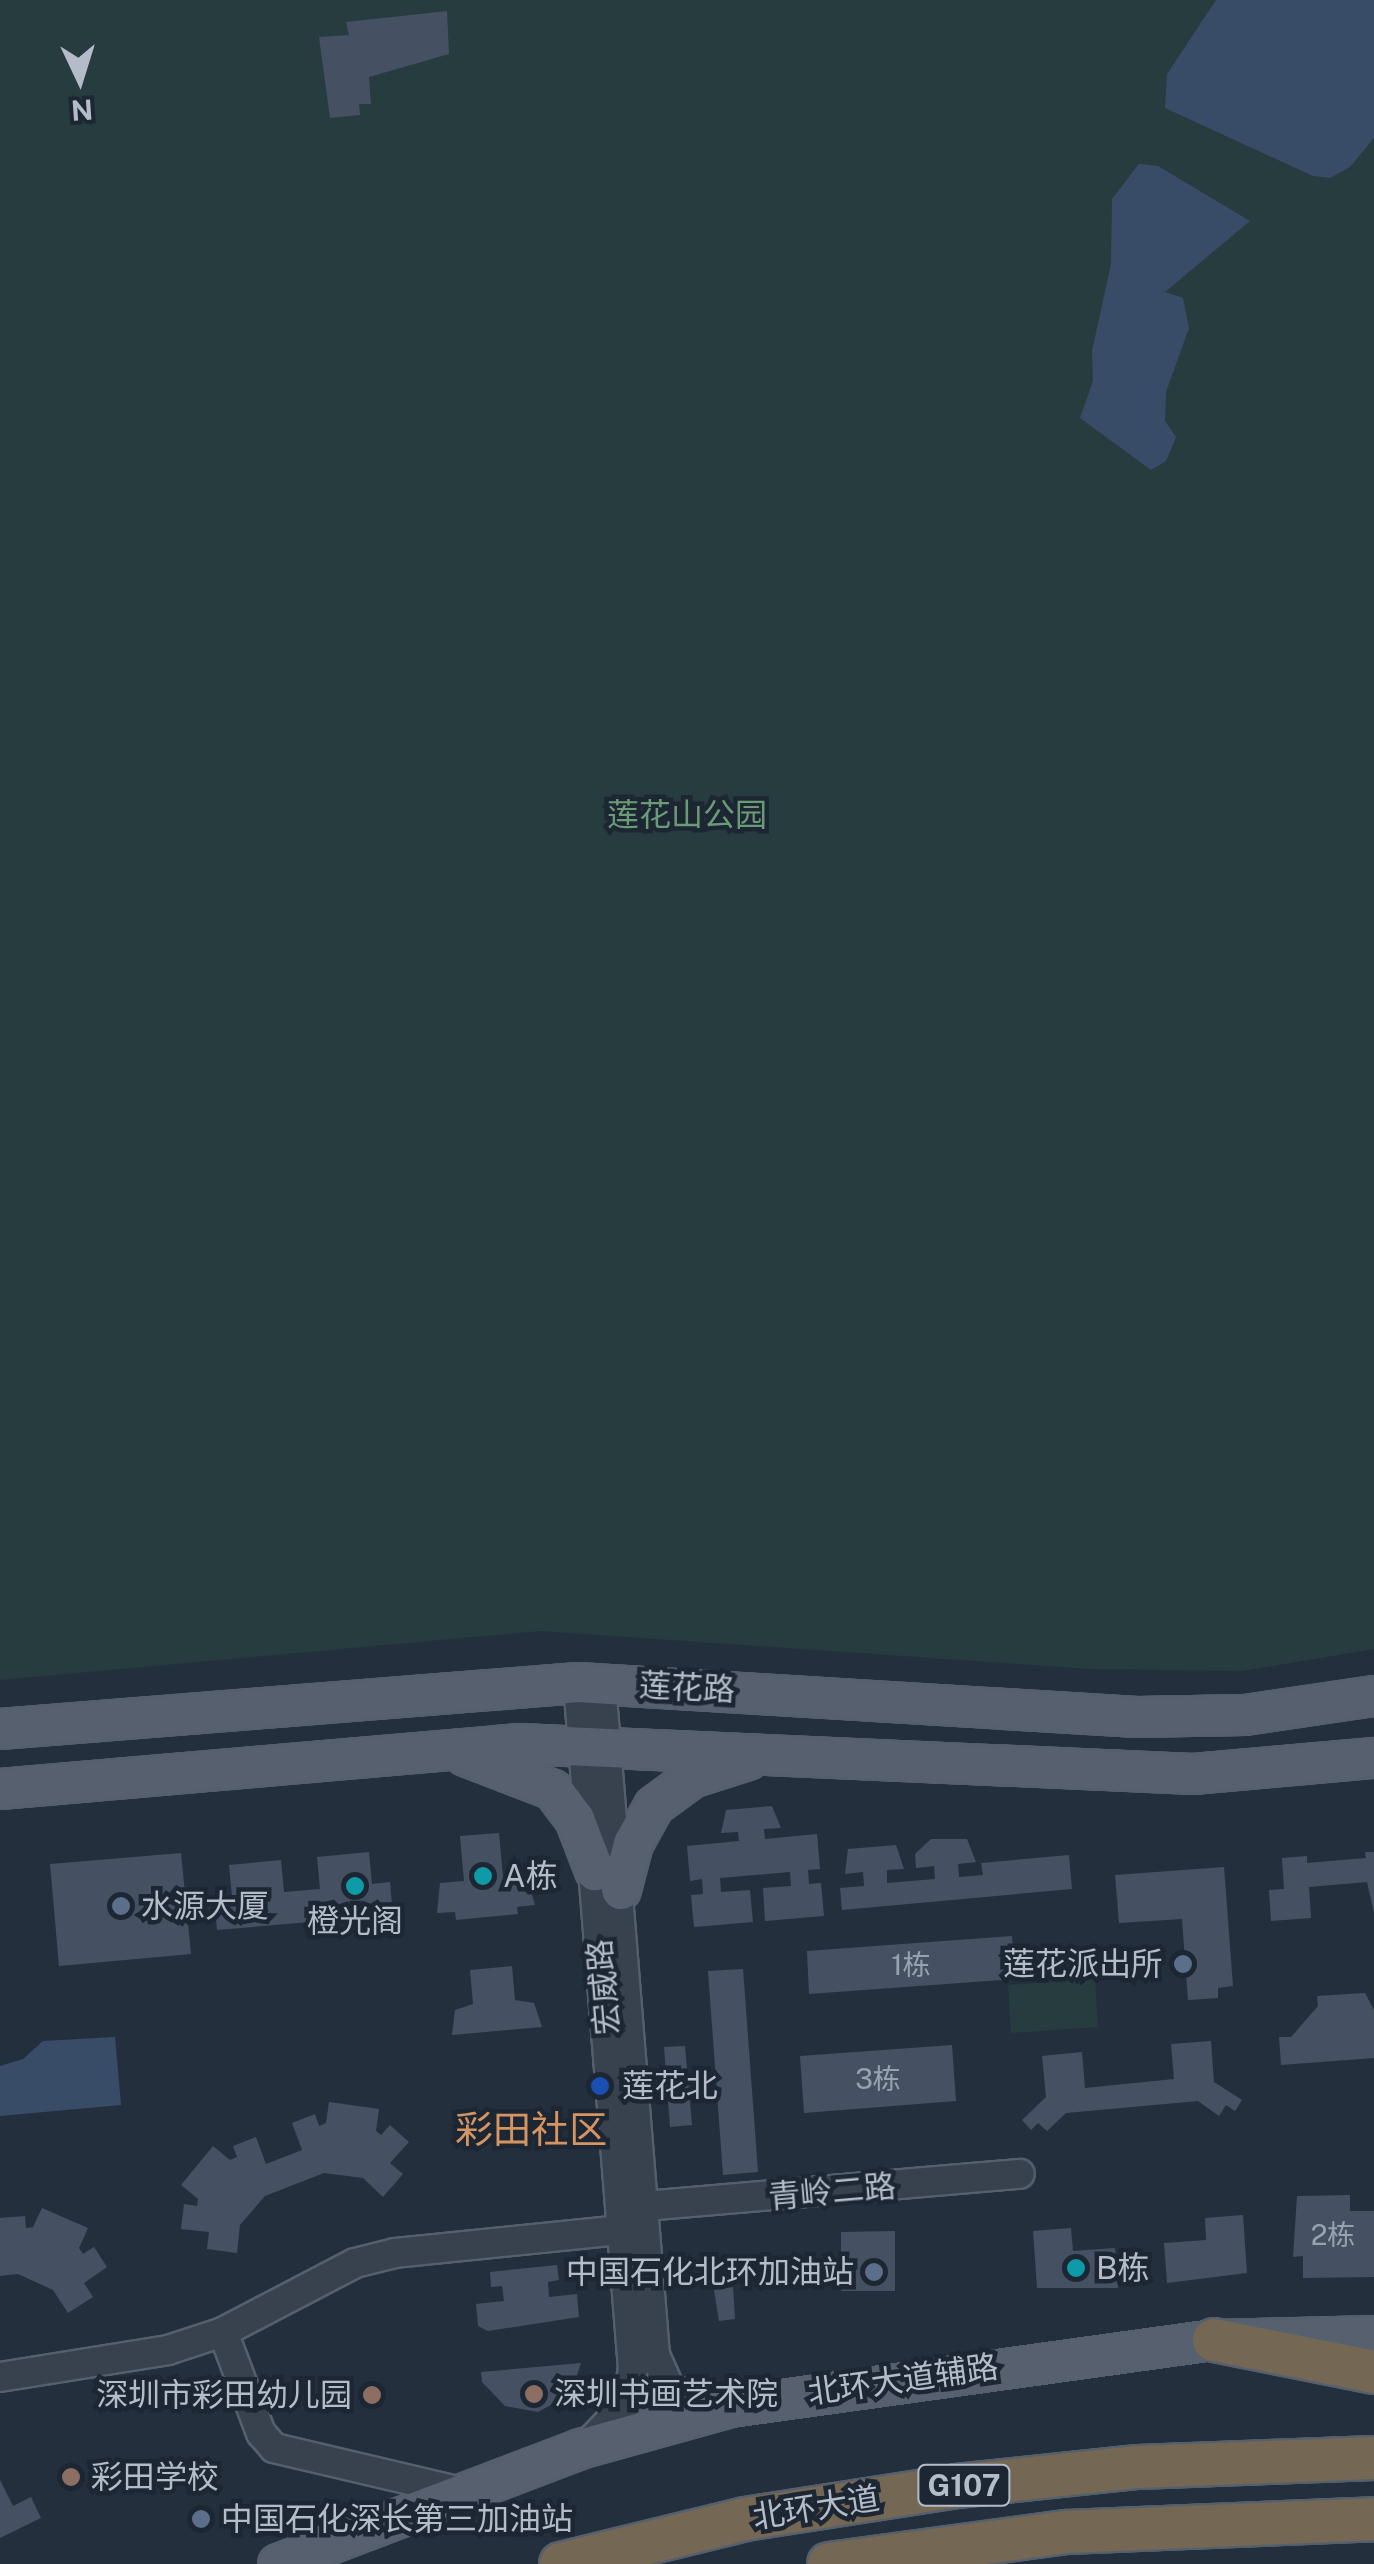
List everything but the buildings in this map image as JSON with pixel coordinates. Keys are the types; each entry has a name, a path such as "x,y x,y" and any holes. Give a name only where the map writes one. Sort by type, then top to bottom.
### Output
{"highway":[{"path":"1214,2340 1374,2372"},
{"name":"北环大道","path":"561,2564 744,2519 956,2486 1138,2467 1374,2458"},
{"name":"北环大道","path":"829,2564 1067,2532 1374,2520"}],"main road":[{"name":"莲花路","path":"0,1729 589,1684 1137,1718 1245,1714 1374,1696"},
{"name":"莲花路","path":"0,1788 444,1749 594,1743 1192,1774 1374,1758"},
{"path":"444,1749 553,1790 575,1818 608,1880 662,1798 692,1778 772,1753"},
{"name":"北环大道辅路","path":"278,2564 580,2449 730,2406 1214,2340 1374,2336"}],"street":[{"name":"宏威路","path":"589,1684 660,2368 678,2394 730,2406"},
{"name":"宏威路","path":"580,2449 613,2424 632,2388 608,1880"},
{"name":"青岭二路","path":"644,2206 1020,2174"},
{"path":"0,2377 112,2363 222,2332 305,2286 395,2252 624,2230"},
{"path":"222,2332 261,2434 274,2448 462,2492"}],"green space":[{"name":"莲花山公园","path":"0,0 1374,0 1374,1649 1243,1671 1090,1669 541,1631 0,1680"},
{"path":"1095,1979 1098,2027 1011,2033 1008,1985"}],"water":[{"path":"1216,0 1374,0 1374,138 1350,167 1330,178 1313,176 1165,108 1167,74"},
{"path":"1139,164 1158,166 1250,221 1165,292 1183,298 1189,328 1166,392 1165,421 1176,437 1166,461 1151,470 1080,418 1093,381 1092,351 1111,264 1112,199"},
{"path":"115,2037 121,2105 0,2116 0,2066 23,2059 43,2041"}],"place":[{"name":"A栋","path":"483,1876"},
{"name":"橙光阁","path":"355,1886"},
{"name":"水源大厦","path":"121,1906"},
{"name":"莲花派出所","path":"1183,1964"},
{"name":"莲花北","path":"600,2086"},
{"name":"B栋","path":"1076,2268"},
{"name":"中国石化北环加油站","path":"874,2272"},
{"name":"深圳书画艺术院","path":"534,2394"},
{"name":"深圳市彩田幼儿园","path":"372,2395"},
{"name":"彩田学校","path":"71,2477"},
{"name":"中国石化深长第三加油站","path":"201,2519"}],"district":[{"name":"彩田社区","path":"531,2130"}]}
